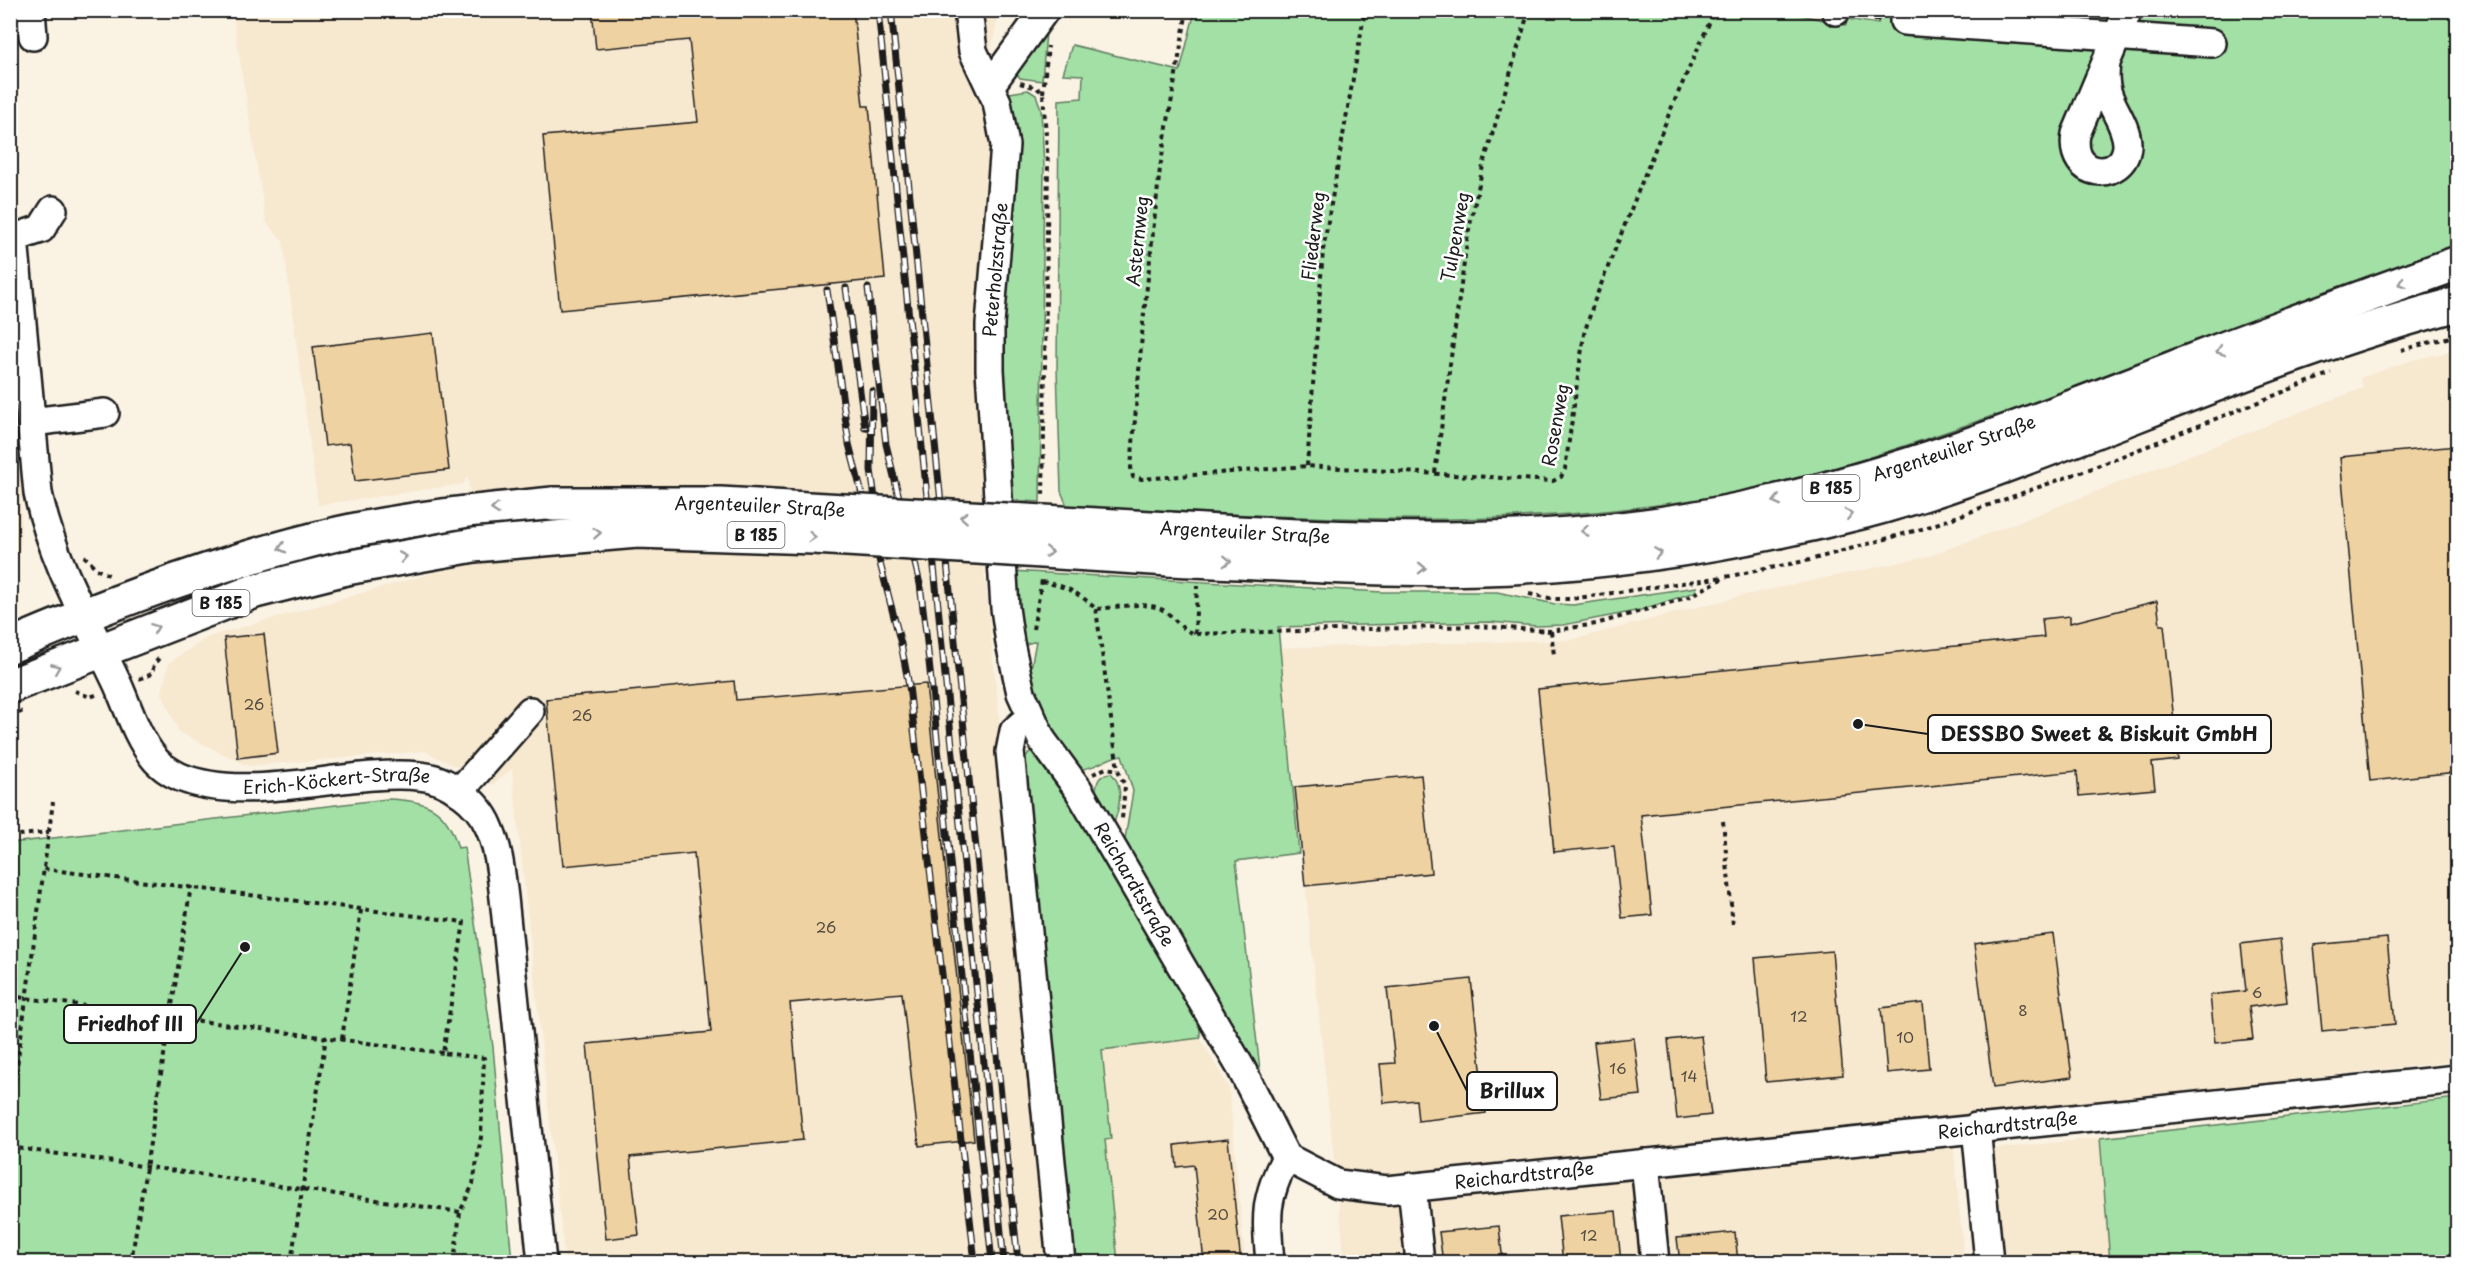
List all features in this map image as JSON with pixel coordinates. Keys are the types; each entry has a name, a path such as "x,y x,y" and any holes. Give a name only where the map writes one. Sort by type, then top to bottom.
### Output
{"main road":[{"name":"Argenteuiler Straße","path":"10,686 255,591 346,568 474,545 637,531 1169,544 1321,538 1441,539 1523,536 1614,528 1721,514 1898,470 2005,434 2277,328 2457,263"},
{"name":"Argenteuiler Straße","path":"10,646 84,614 262,553 338,534 482,511 553,504 720,504 1169,544 1480,568 1562,564 1636,556 1758,536 1866,510 1951,485 2294,355 2365,330 2457,304"}],"street":[{"name":"Peterholzstraße","path":"968,10 973,51 979,68 990,86 1002,119 1005,145 990,324 1000,537"},
{"path":"990,86 1045,10"},
{"path":"2106,62 2128,10"},
{"path":"1904,21 2212,43"},
{"path":"12,238 41,229 53,210"},
{"name":"Erich-Köckert-Straße","path":"12,238 18,363 32,422 35,476 42,513 63,570 136,729 155,760 179,777 214,784 248,787 421,776 440,782 459,792 476,807 489,825 496,848 504,898 542,1263"},
{"path":"32,422 105,413"},
{"name":"Reichardtstraße","path":"1000,537 1010,643 1016,673 1030,717 1042,740 1078,789 1241,1068 1286,1157 1338,1184 1387,1190 1976,1127 2457,1079"},
{"path":"459,792 530,711"},
{"path":"1030,717 1014,731 1010,752 1061,1263"},
{"path":"1976,1127 1989,1263"},
{"path":"1270,1263 1266,1212 1274,1180 1286,1157"},
{"path":"1645,1163 1655,1263"},
{"path":"1412,1187 1420,1263"}],"path":[{"name":"Asternweg","path":"1133,477 1131,468 1142,334 1160,168 1187,10"},
{"name":"Fliederweg","path":"1307,466 1323,250 1365,10"},
{"name":"Tulpenweg","path":"1435,474 1468,234 1482,166 1528,10"},
{"name":"Rosenweg","path":"1133,477 1142,479 1307,466 1553,481 1561,477 1565,469 1584,334 1594,302 1666,120 1715,10"},
{"path":"1836,11 1866,15 1875,20 1904,21"},
{"path":"1043,499 1048,164 1043,93 1048,43"},
{"path":"990,86 1025,84 1043,93"},
{"path":"81,551 98,570 116,576"},
{"path":"1032,633 1042,570"},
{"path":"1195,634 1198,578"},
{"path":"1096,609 1118,770 1125,786 1125,804 1117,833 1108,841"},
{"path":"1551,631 1554,656"},
{"path":"1078,789 1097,771 1106,768 1118,770"},
{"path":"10,1117 53,802"},
{"path":"1723,821 1733,925"},
{"path":"10,836 49,832"},
{"path":"44,869 464,922 444,1053"},
{"path":"131,1263 191,886"},
{"path":"342,1039 361,910"},
{"path":"10,996 484,1058 481,1137 473,1184 460,1212 454,1263"},
{"path":"291,1263 326,1037"},
{"path":"10,1147 460,1212"}],"shaded area":[{"path":"232,11 956,11 969,81 979,11 999,11 982,96 990,124 991,161 975,349 984,569 1054,1262 565,1262 512,769 492,785 425,751 248,766 179,732 162,693 169,663 208,637 478,560 468,476 463,484 318,505 283,241 266,222"},
{"path":"2457,350 2457,1061 1951,1118 1964,1262 1345,1262 1280,648 1571,640 1745,595 1930,556 2363,388 2360,378 2413,360"},
{"path":"10,384 12,406 20,418 21,485 21,539 18,565 11,587"},
{"path":"1200,1038 1229,1088 1245,1262 1118,1262 1105,1139 1111,1139 1102,1050"},
{"path":"2100,1138 2110,1262 2004,1262 1994,1149"}],"green space":[{"path":"1778,10 1846,25 1847,19 1878,24 1880,12 1873,10 2457,11 2457,248 1997,419 1995,415 1829,469 1727,494 1645,507 1563,515 1480,518 1315,517 1067,506 1061,491 1057,368 1059,100 1082,98 1083,75 1063,74 1072,45 1180,71 1195,11"},
{"path":"1047,20 1042,81 1020,78 1014,70"},
{"path":"1028,90 1036,95 1041,109 1044,167 1040,502 1007,500 999,362 1008,98 1010,93"},
{"path":"1011,571 1382,592 1497,592 1555,604 1573,605 1697,587 1695,592 1641,610 1563,625 1537,626 1490,622 1278,627 1299,853 1236,861 1262,1087 1124,845 1133,791 1122,755 1083,769 1075,762 1200,1018 1200,1038 1102,1050 1111,1139 1105,1140 1118,1262 1069,1262 1021,761 1031,751 1068,801 1065,748 1055,738 1029,679 1036,641 1020,646"},
{"path":"1111,773 1118,783 1120,795 1115,820 1111,822 1095,794 1099,779"},
{"path":"387,799 413,801 433,809 448,824 458,848 464,847 493,1047 512,1262 11,1262 11,843"},
{"path":"2457,1098 2457,1262 2110,1262 2100,1138"}],"building":[{"path":"592,10 853,10 863,106 869,106 885,279 560,310 543,136 698,122 689,40 596,49"},
{"path":"433,333 449,470 355,481 350,443 325,446 313,347"},
{"path":"2457,446 2457,772 2370,781 2340,457"},
{"path":"2157,601 2160,625 2164,625 2178,760 2152,763 2155,789 2079,796 2077,771 1641,815 1652,915 1622,918 1614,846 1554,852 1538,689 2044,637 2042,619 2070,616 2070,623"},
{"path":"264,634 278,753 238,758 224,638"},
{"path":"734,681 736,700 926,684 974,1140 919,1146 902,993 790,1003 803,1140 630,1157 639,1235 606,1239 587,1044 711,1032 694,853 563,866 546,699"},
{"path":"1421,775 1431,873 1305,886 1295,787"},
{"path":"2053,934 2072,1077 1993,1088 1974,944"},
{"path":"2387,938 2395,1024 2322,1031 2314,945"},
{"path":"2280,939 2287,1002 2249,1007 2253,1039 2215,1043 2210,995 2246,991 2241,944"},
{"path":"1832,951 1843,1075 1766,1082 1755,958"},
{"path":"1471,979 1486,1113 1418,1121 1416,1100 1384,1103 1380,1064 1395,1063 1387,988"},
{"path":"1923,1003 1929,1069 1887,1073 1881,1008"},
{"path":"1701,1036 1711,1115 1677,1119 1668,1040"},
{"path":"1634,1038 1641,1095 1601,1099 1594,1042"},
{"path":"1228,1139 1241,1263 1204,1263 1194,1165 1177,1167 1175,1145"},
{"path":"1616,1211 1621,1263 1563,1263 1558,1216"},
{"path":"1499,1226 1503,1263 1443,1263 1439,1232"},
{"path":"1735,1232 1738,1263 1680,1263 1677,1238"}],"tram line":[{"path":"10,479 13,524 10,551"}],"railway":[{"path":"878,10 1004,1262"},
{"path":"891,10 1018,1262"},
{"path":"846,288 865,428"},
{"path":"868,288 886,444 920,584 992,1262"},
{"path":"827,290 849,444 901,644 909,686 975,1262"},
{"path":"872,391 871,470 882,547"}],"place":[{"name":"DESSBO Sweet & Biskuit GmbH","path":"1858,724"},
{"name":"Friedhof III","path":"245,947"},
{"name":"Brillux","path":"1434,1026"}]}
